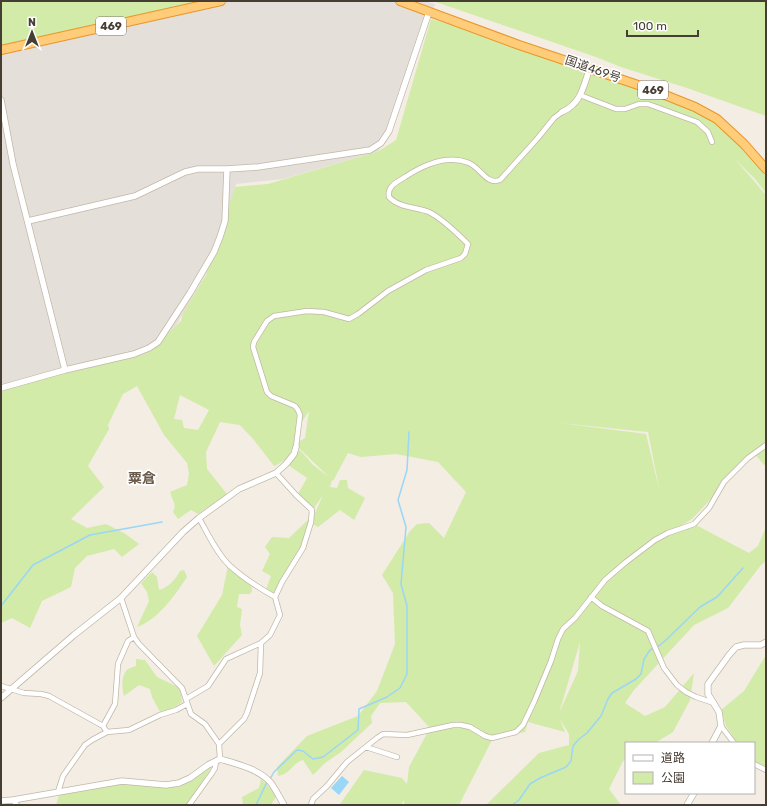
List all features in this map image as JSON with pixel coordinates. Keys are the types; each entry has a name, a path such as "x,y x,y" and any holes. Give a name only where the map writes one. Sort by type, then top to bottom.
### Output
{"highway":[{"name":"469","path":"1,50 221,1"},
{"name":"国道469号","path":"400,1 519,45 655,91 695,107 717,118 744,144 766,169"}],"street":[{"path":"28,221 135,196 185,172 198,169 227,170 258,167 370,150 381,143 389,131 429,12"},
{"path":"1,698 74,635 121,598 183,532 199,518 239,489 276,473 294,454 300,416 298,410 295,406 272,396 267,392 253,351 254,342 267,321 274,316 307,311 324,312 349,319 388,291 426,270 461,258 465,254 468,244 430,213 398,203 389,197 389,190 394,183 417,169 447,160 456,160 469,163 490,181 495,182 500,180 528,150 554,118 575,104 590,68"},
{"path":"580,95 621,109 639,104 648,104 697,122 708,132 712,142"},
{"path":"1,100 14,164 65,370"},
{"path":"1,388 65,370 134,354 149,348 158,342 190,293 214,252 225,221 227,170"},
{"path":"311,805 313,799 327,786 347,762 383,734 407,735 453,725 470,727 485,736 492,738 516,732 523,725 534,702 563,629 575,618 605,580 655,540 668,533 694,524 709,508 724,482 748,458 766,445"},
{"path":"58,792 63,776 85,745 107,732 128,730 160,715 176,710 208,686 226,659 261,642 270,635 280,615 275,597 282,582 303,548 311,522 312,511 276,473"},
{"path":"199,518 214,545 229,564 264,591 275,597"},
{"path":"591,597 602,606 648,631 664,668 677,685 686,692 714,703"},
{"path":"121,598 134,637 138,644 182,688 191,714 205,724 219,744 218,760 215,768 189,805"},
{"path":"103,726 115,704 118,664 128,641 134,637"},
{"path":"219,744 244,719 247,713 260,673 261,642"},
{"path":"733,742 722,726 719,712 708,694 708,684 736,647 744,645 761,645 766,642"},
{"path":"1,686 24,693 49,696 103,726 107,732"},
{"path":"713,742 722,726"},
{"path":"366,747 397,756"},
{"path":"1,801 122,781 166,785 179,783 190,778 208,765 218,760 254,771 264,776 271,784 284,805"},
{"path":"755,764 766,770"},
{"path":"687,805 693,794"},
{"path":"13,800 17,805"}],"shaded area":[{"path":"181,1 422,1 435,4 379,151 283,179 236,184 218,253 159,355 1,387 1,42"}],"green space":[{"path":"1,1 207,1 1,45"},
{"path":"433,1 766,1 766,116 687,88 621,67"},
{"path":"431,19 488,34 697,108 738,138 766,174 766,193 755,179 735,159 766,195 766,467 754,453 692,519 669,533 694,524 749,553 758,546 766,527 766,561 761,565 728,608 694,625 634,690 625,703 645,716 665,707 694,673 690,700 673,732 657,742 625,742 625,760 623,761 609,789 621,805 486,805 539,753 569,745 569,734 560,719 565,732 528,722 525,732 493,738 459,805 404,805 404,800 401,805 340,804 364,770 402,778 407,784 409,767 430,728 406,702 380,703 371,716 372,723 341,752 325,763 313,775 303,760 296,763 286,773 278,776 277,767 307,736 358,716 377,691 395,644 393,593 382,575 410,531 417,524 429,523 444,538 466,492 438,462 396,454 361,457 348,453 333,481 332,480 330,487 337,488 340,480 347,480 348,488 365,498 354,520 340,510 318,527 311,523 304,545 275,596 265,592 271,576 262,571 270,554 265,547 272,537 289,538 312,516 312,520 323,495 312,511 298,494 307,478 288,465 300,450 313,465 329,477 298,447 300,441 305,438 309,411 299,428 288,457 274,466 254,440 240,425 220,422 206,452 207,469 227,494 198,514 191,510 178,519 173,512 175,506 170,492 187,485 189,474 187,463 164,435 137,386 123,394 108,425 109,429 88,466 104,487 71,519 87,528 106,524 124,533 139,544 122,557 114,549 87,556 75,568 71,587 42,601 30,628 12,618 1,623 1,391 45,378 144,355 181,321 183,313 206,275 235,187 268,184 379,151 396,140","holes":["180,395 209,410 198,430 184,428 182,420 174,419","560,423 648,432 660,493 646,434","580,642 578,671 560,711"]},
{"path":"228,566 251,582 252,591 250,594 239,594 237,607 242,609 240,625 242,635 214,666 197,636 222,595"},
{"path":"184,570 187,577 171,599 152,619 137,627 149,601 147,592 141,583 152,572 157,577 159,590 169,585 180,571"},
{"path":"766,655 766,771 755,766 755,742 736,742 726,726 721,710 744,691"},
{"path":"136,659 145,660 157,677 180,688 182,702 167,712 160,712 152,697 150,689 139,685 124,696 122,686 123,679 128,669 136,666"},
{"path":"211,766 187,805 56,805 59,795 123,783 179,787"},
{"path":"261,779 277,795 271,805 243,805 242,797 259,788"}],"water":[{"path":"342,776 349,782 339,795 331,788"}],"waterway":[{"path":"270,779 274,772 297,750 303,751 313,759 323,757 358,730 359,709 387,697 400,688 407,674 407,606 401,584 406,527 398,500 407,470 409,432"},
{"path":"1,606 33,565 90,535 162,522"},
{"path":"512,805 519,800 530,784 566,767 571,761 573,746 587,733 601,716 612,693 636,679 641,674 644,659 650,650 666,640 700,607 717,597 743,568"},
{"path":"256,805 267,782"}],"district":[{"name":"粟倉","path":"142,478"}]}
